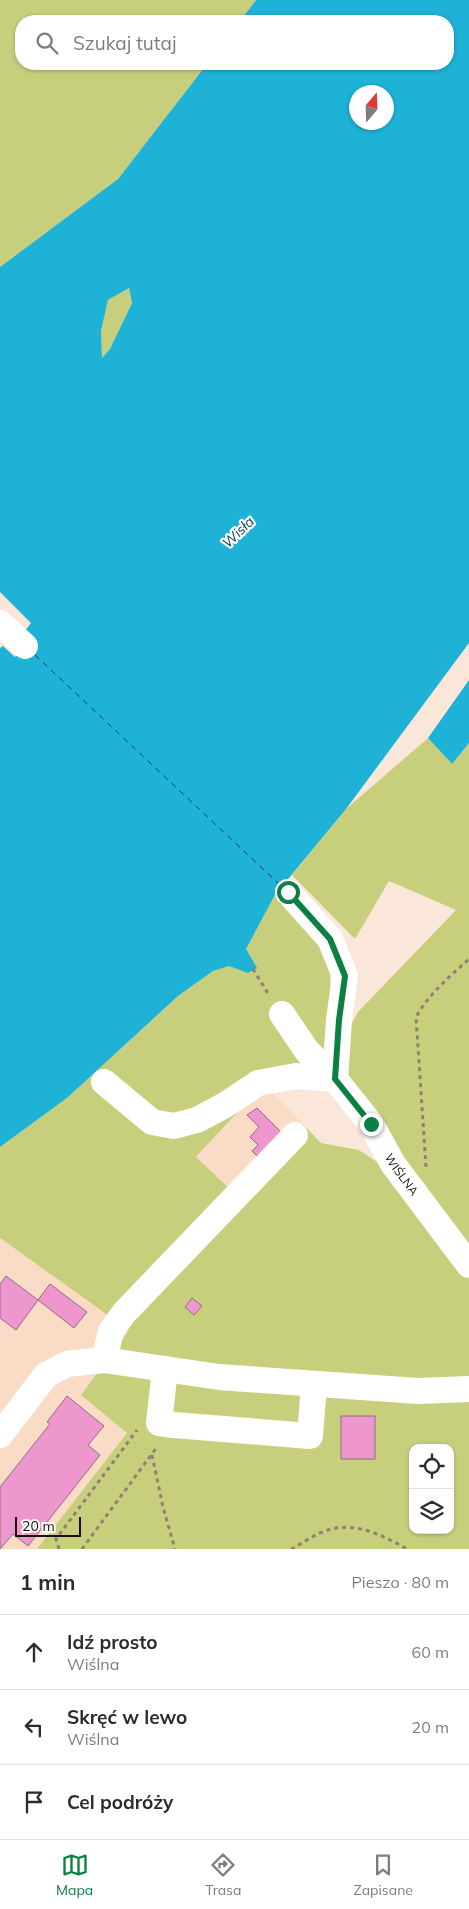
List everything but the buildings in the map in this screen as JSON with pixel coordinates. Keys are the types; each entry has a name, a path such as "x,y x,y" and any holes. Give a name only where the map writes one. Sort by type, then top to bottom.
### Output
{"street":[{"path":"0,623 25,646"},
{"path":"104,1082 152,1122 174,1126 197,1120 225,1105 258,1083 296,1076 335,1079 339,1020 345,976 330,939 288,892"},
{"name":"WIŚLNA","path":"282,1014 307,1051 335,1079 371,1124 393,1164 469,1265"},
{"path":"104,1360 111,1330 124,1312 295,1135"},
{"path":"0,1435 46,1375 67,1364 104,1360 219,1377 418,1391 469,1389"},
{"path":"165,1369 158,1423 174,1425 310,1436 314,1384"}],"path":[{"path":"426,1174 416,1018 423,1005 439,987 469,959"},
{"path":"254,969 282,1014"},
{"path":"82,1549 174,1425"},
{"path":"59,1549 56,1539 138,1430"},
{"path":"152,1454 163,1508 175,1549"},
{"path":"291,1549 320,1533 340,1526 356,1527 371,1531 408,1549"}],"shaded area":[{"path":"264,1084 303,1124 236,1195 196,1158"},
{"path":"0,1238 102,1311 128,1332 82,1395 128,1433 37,1549 0,1549"}],"green space":[{"path":"0,0 256,0 245,15 15,15 15,70 202,70 118,179 0,267"},
{"path":"129,288 132,303 110,349 102,358 101,331 108,300"},
{"path":"428,738 452,764 469,743 469,1549 37,1549 127,1433 81,1395 128,1332 102,1311 0,1238 0,1147 67,1098 178,996 213,971 229,966 248,973 256,968 246,949 275,895 285,900 313,929 330,967 331,1021 328,1051 307,1066 147,1131 264,1084 196,1157 236,1195 303,1124 321,1143 359,1150 389,1170 335,1080 350,1027 358,1012 456,910 389,881 355,939 292,875 346,809"}],"water":[{"name":"Wisła","path":"256,0 469,0 469,643 346,809 275,895 246,949 257,968 248,973 229,966 213,971 178,996 67,1098 0,1147 0,648 3,646 15,657 32,640 24,632 31,623 0,592 0,267 118,179 202,70 454,70 454,15 245,15","holes":["129,288 132,303 110,349 102,358 101,331 108,300"]},
{"path":"469,680 469,743 452,764 428,738"}],"ferry route":[{"path":"35,655 278,883"}],"route":[{"path":"288,892 330,939 345,976 339,1020 335,1079 371,1124"}]}
